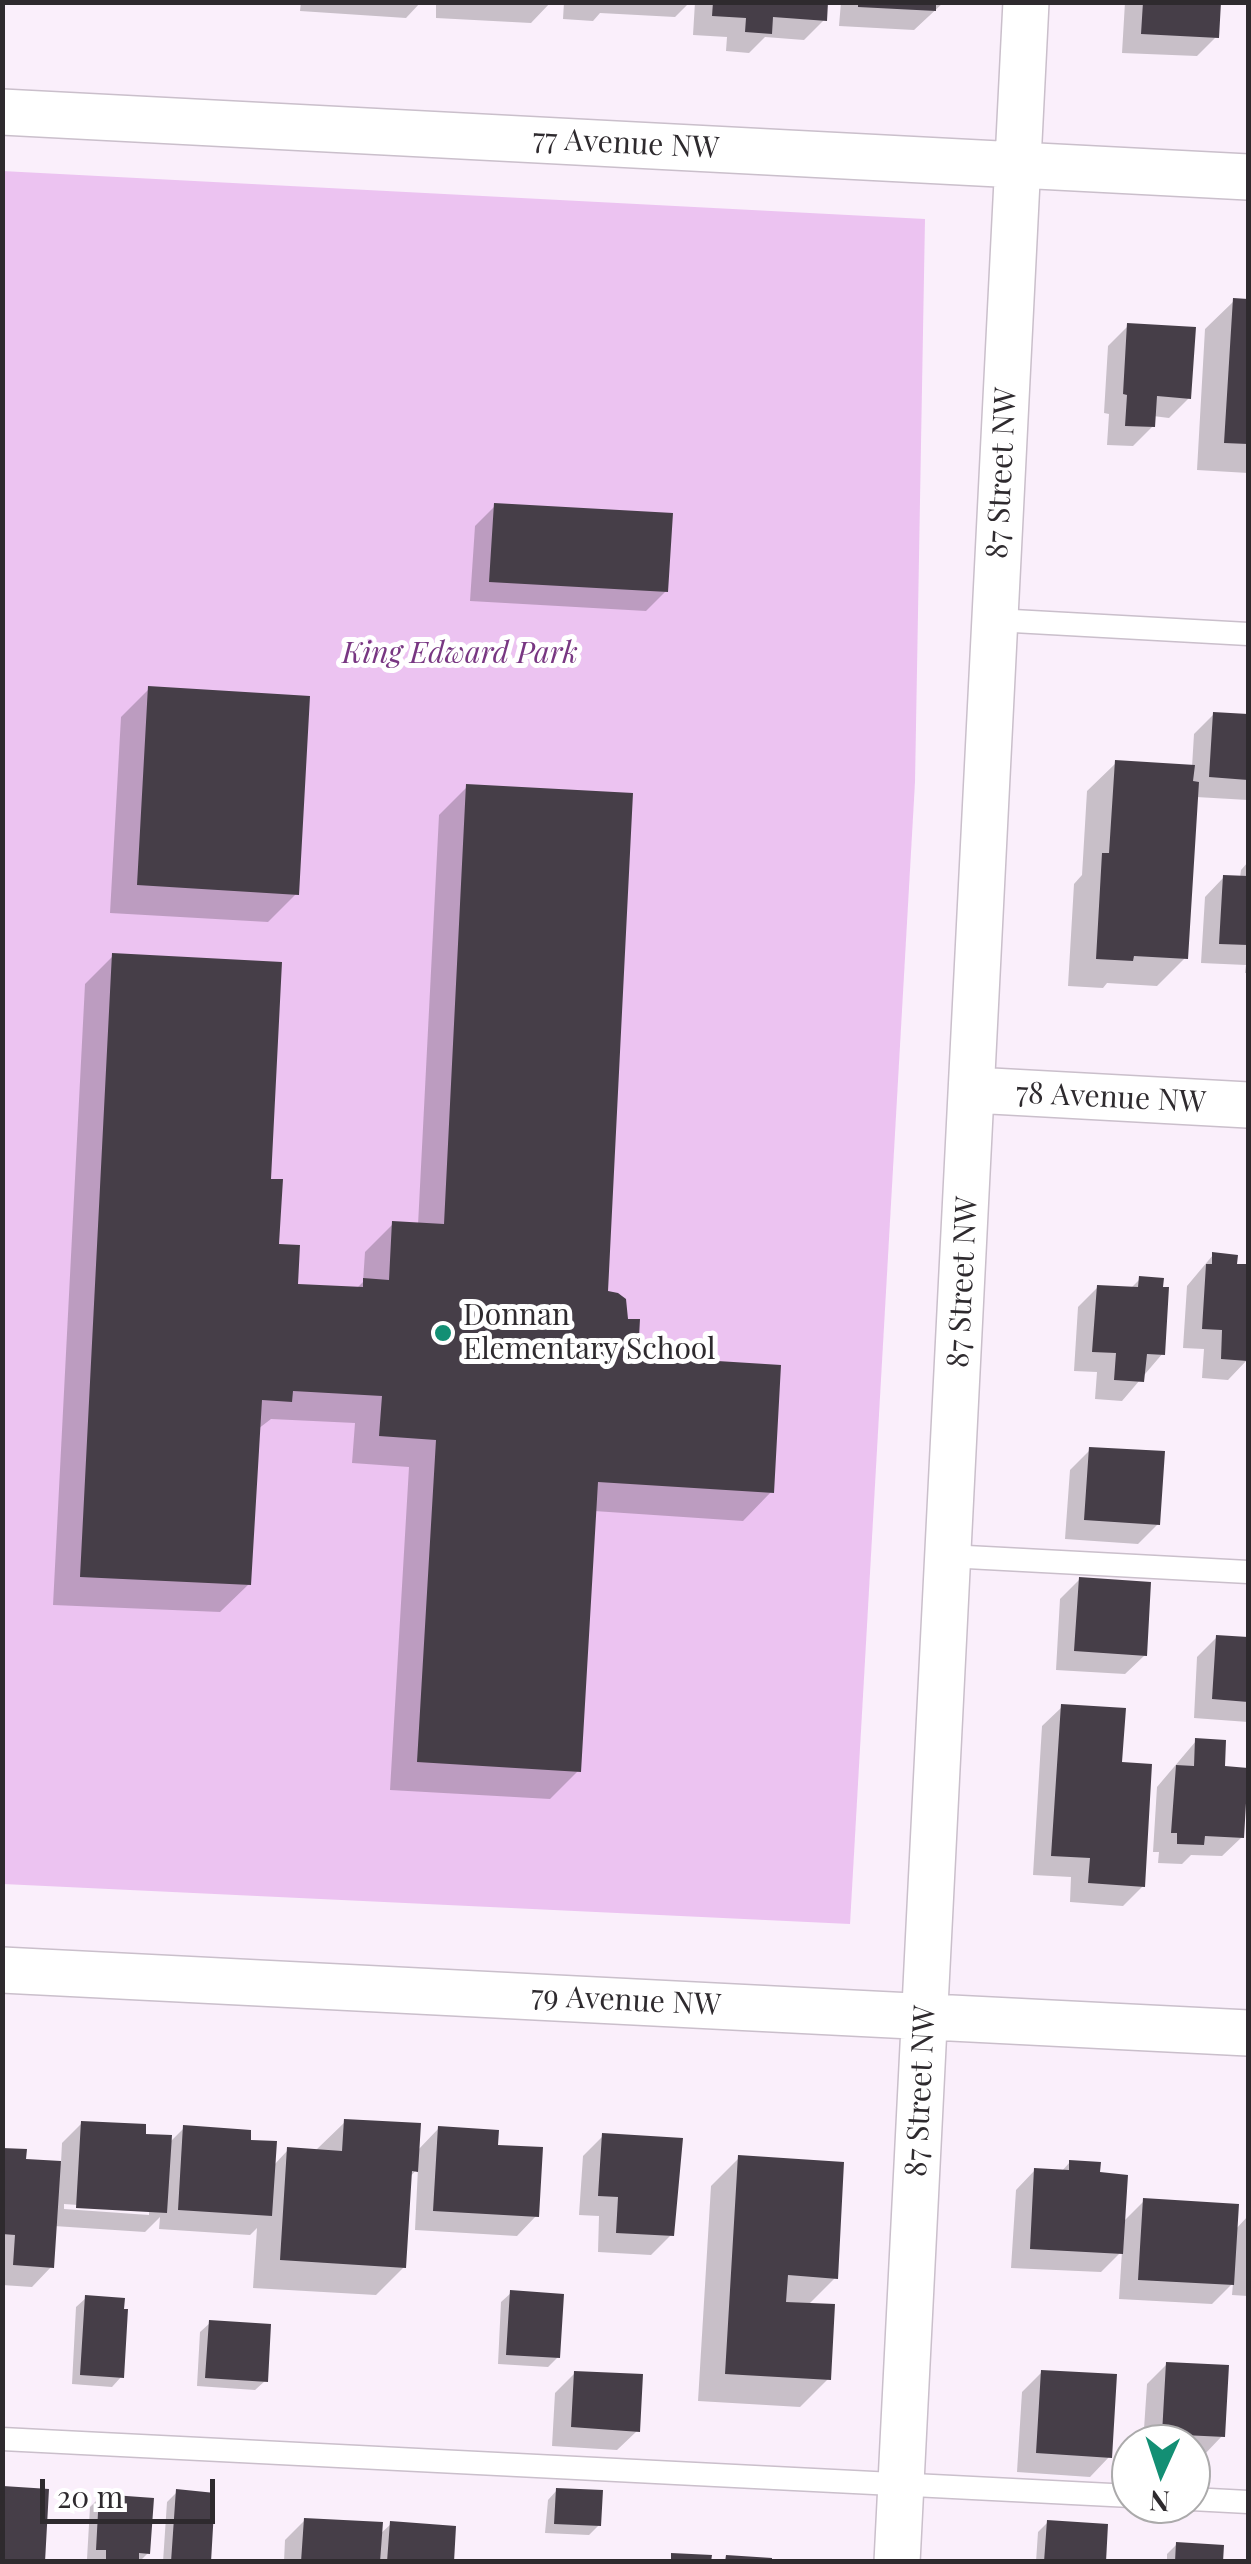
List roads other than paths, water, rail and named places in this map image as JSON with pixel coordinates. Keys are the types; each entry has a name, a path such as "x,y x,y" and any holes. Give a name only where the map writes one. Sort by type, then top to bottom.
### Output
{"street":[{"name":"87 Street NW","path":"897,2562 1026,2"},
{"name":"77 Avenue NW","path":"2,112 1248,177"},
{"name":"78 Avenue NW","path":"973,1090 1248,1105"},
{"name":"79 Avenue NW","path":"2,1970 1248,2033"}],"lane":[{"path":"995,620 1248,634"},
{"path":"948,1556 1248,1572"},
{"path":"2,2440 1111,2495"},
{"path":"1211,2500 1248,2502"}],"place":[{"name":"Donnan Elementary School","path":"443,1333"}],"park label":[{"name":"King Edward Park","path":"460,654"}]}
